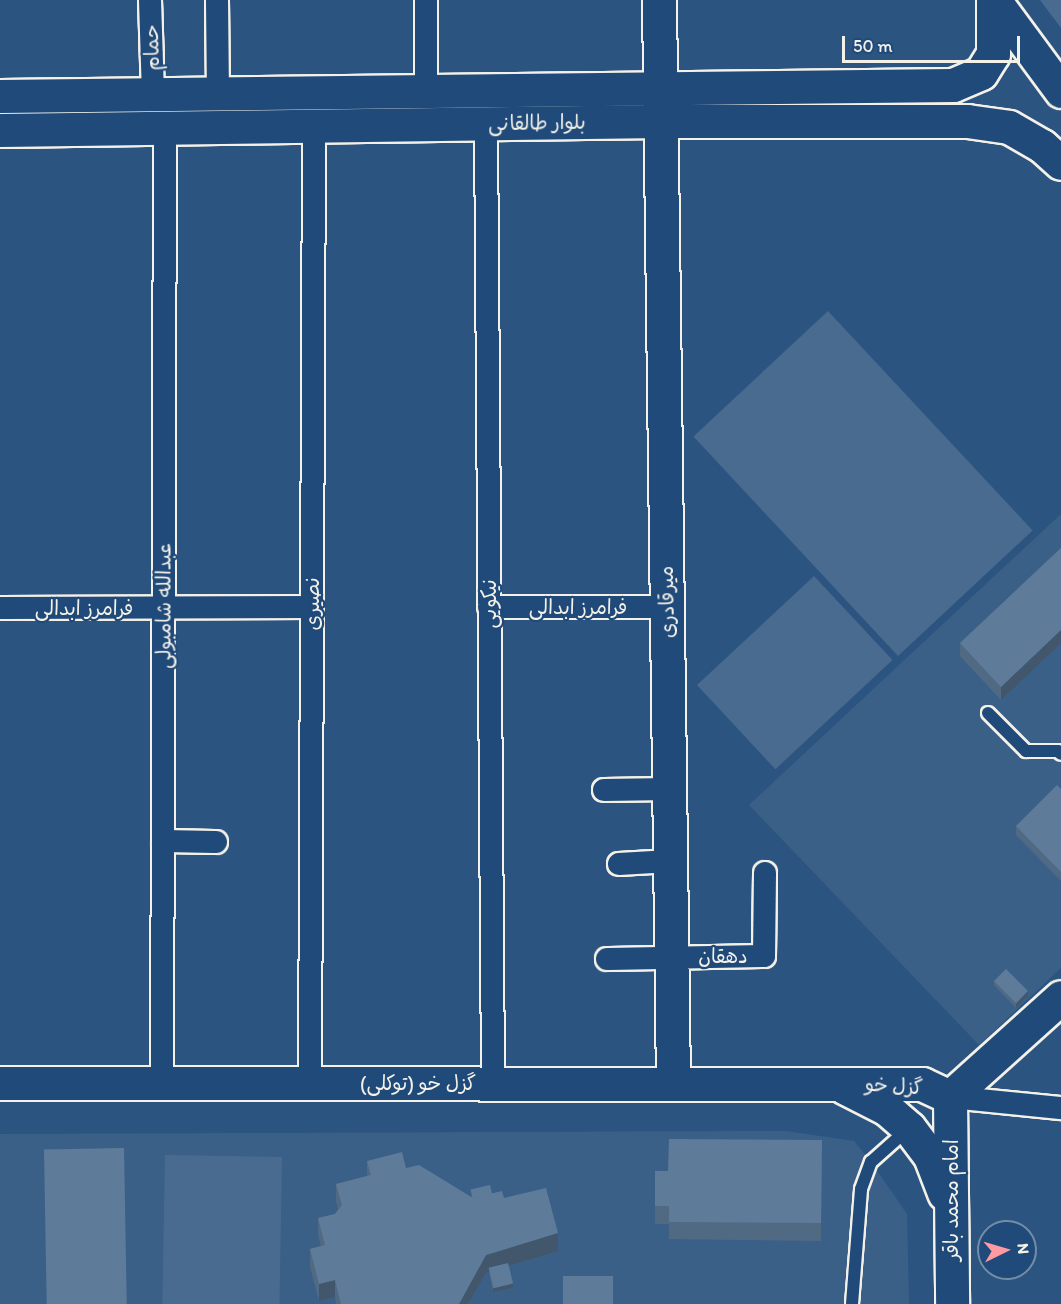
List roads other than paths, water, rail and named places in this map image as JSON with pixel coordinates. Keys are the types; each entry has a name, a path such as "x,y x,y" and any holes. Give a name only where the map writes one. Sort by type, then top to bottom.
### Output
{"street":[{"name":"حمام","path":"150,0 153,97"},
{"path":"217,0 218,96"},
{"path":"426,0 426,93"},
{"name":"میرقادری","path":"659,0 673,1083"},
{"name":"بلوار طالقانی","path":"0,130 486,124 660,105 963,83 981,73 993,54 993,0"},
{"path":"993,0 1061,91"},
{"name":"بلوار طالقانی","path":"0,96 153,97 426,93 990,123 1026,135 1061,164"},
{"name":"نیکویی","path":"486,124 493,1083"},
{"name":"نصیری","path":"310,1083 314,125"},
{"name":"عبدالله شامبولی","path":"162,1083 165,129"},
{"name":"فرامرز ابدالی","path":"489,607 667,607"},
{"name":"فرامرز ابدالی","path":"0,608 312,608"},
{"path":"604,790 669,789"},
{"path":"163,841 216,842"},
{"path":"619,864 670,861"},
{"name":"دهقان","path":"671,956 764,956 765,873"},
{"path":"607,959 671,956"},
{"path":"950,1096 1061,998"},
{"name":"گزل خو (توکلی)","path":"0,1083 837,1083"},
{"path":"837,1083 887,1109 909,1128 930,1156 951,1215"},
{"name":"گزل خو","path":"837,1083 922,1084 950,1096"},
{"path":"950,1096 1061,1108"},
{"name":"امام محمد باقر","path":"950,1096 952,1304"}],"lane":[{"path":"988,713 1026,751 1060,751"},
{"path":"852,1304 861,1189 871,1162 909,1128"}]}
